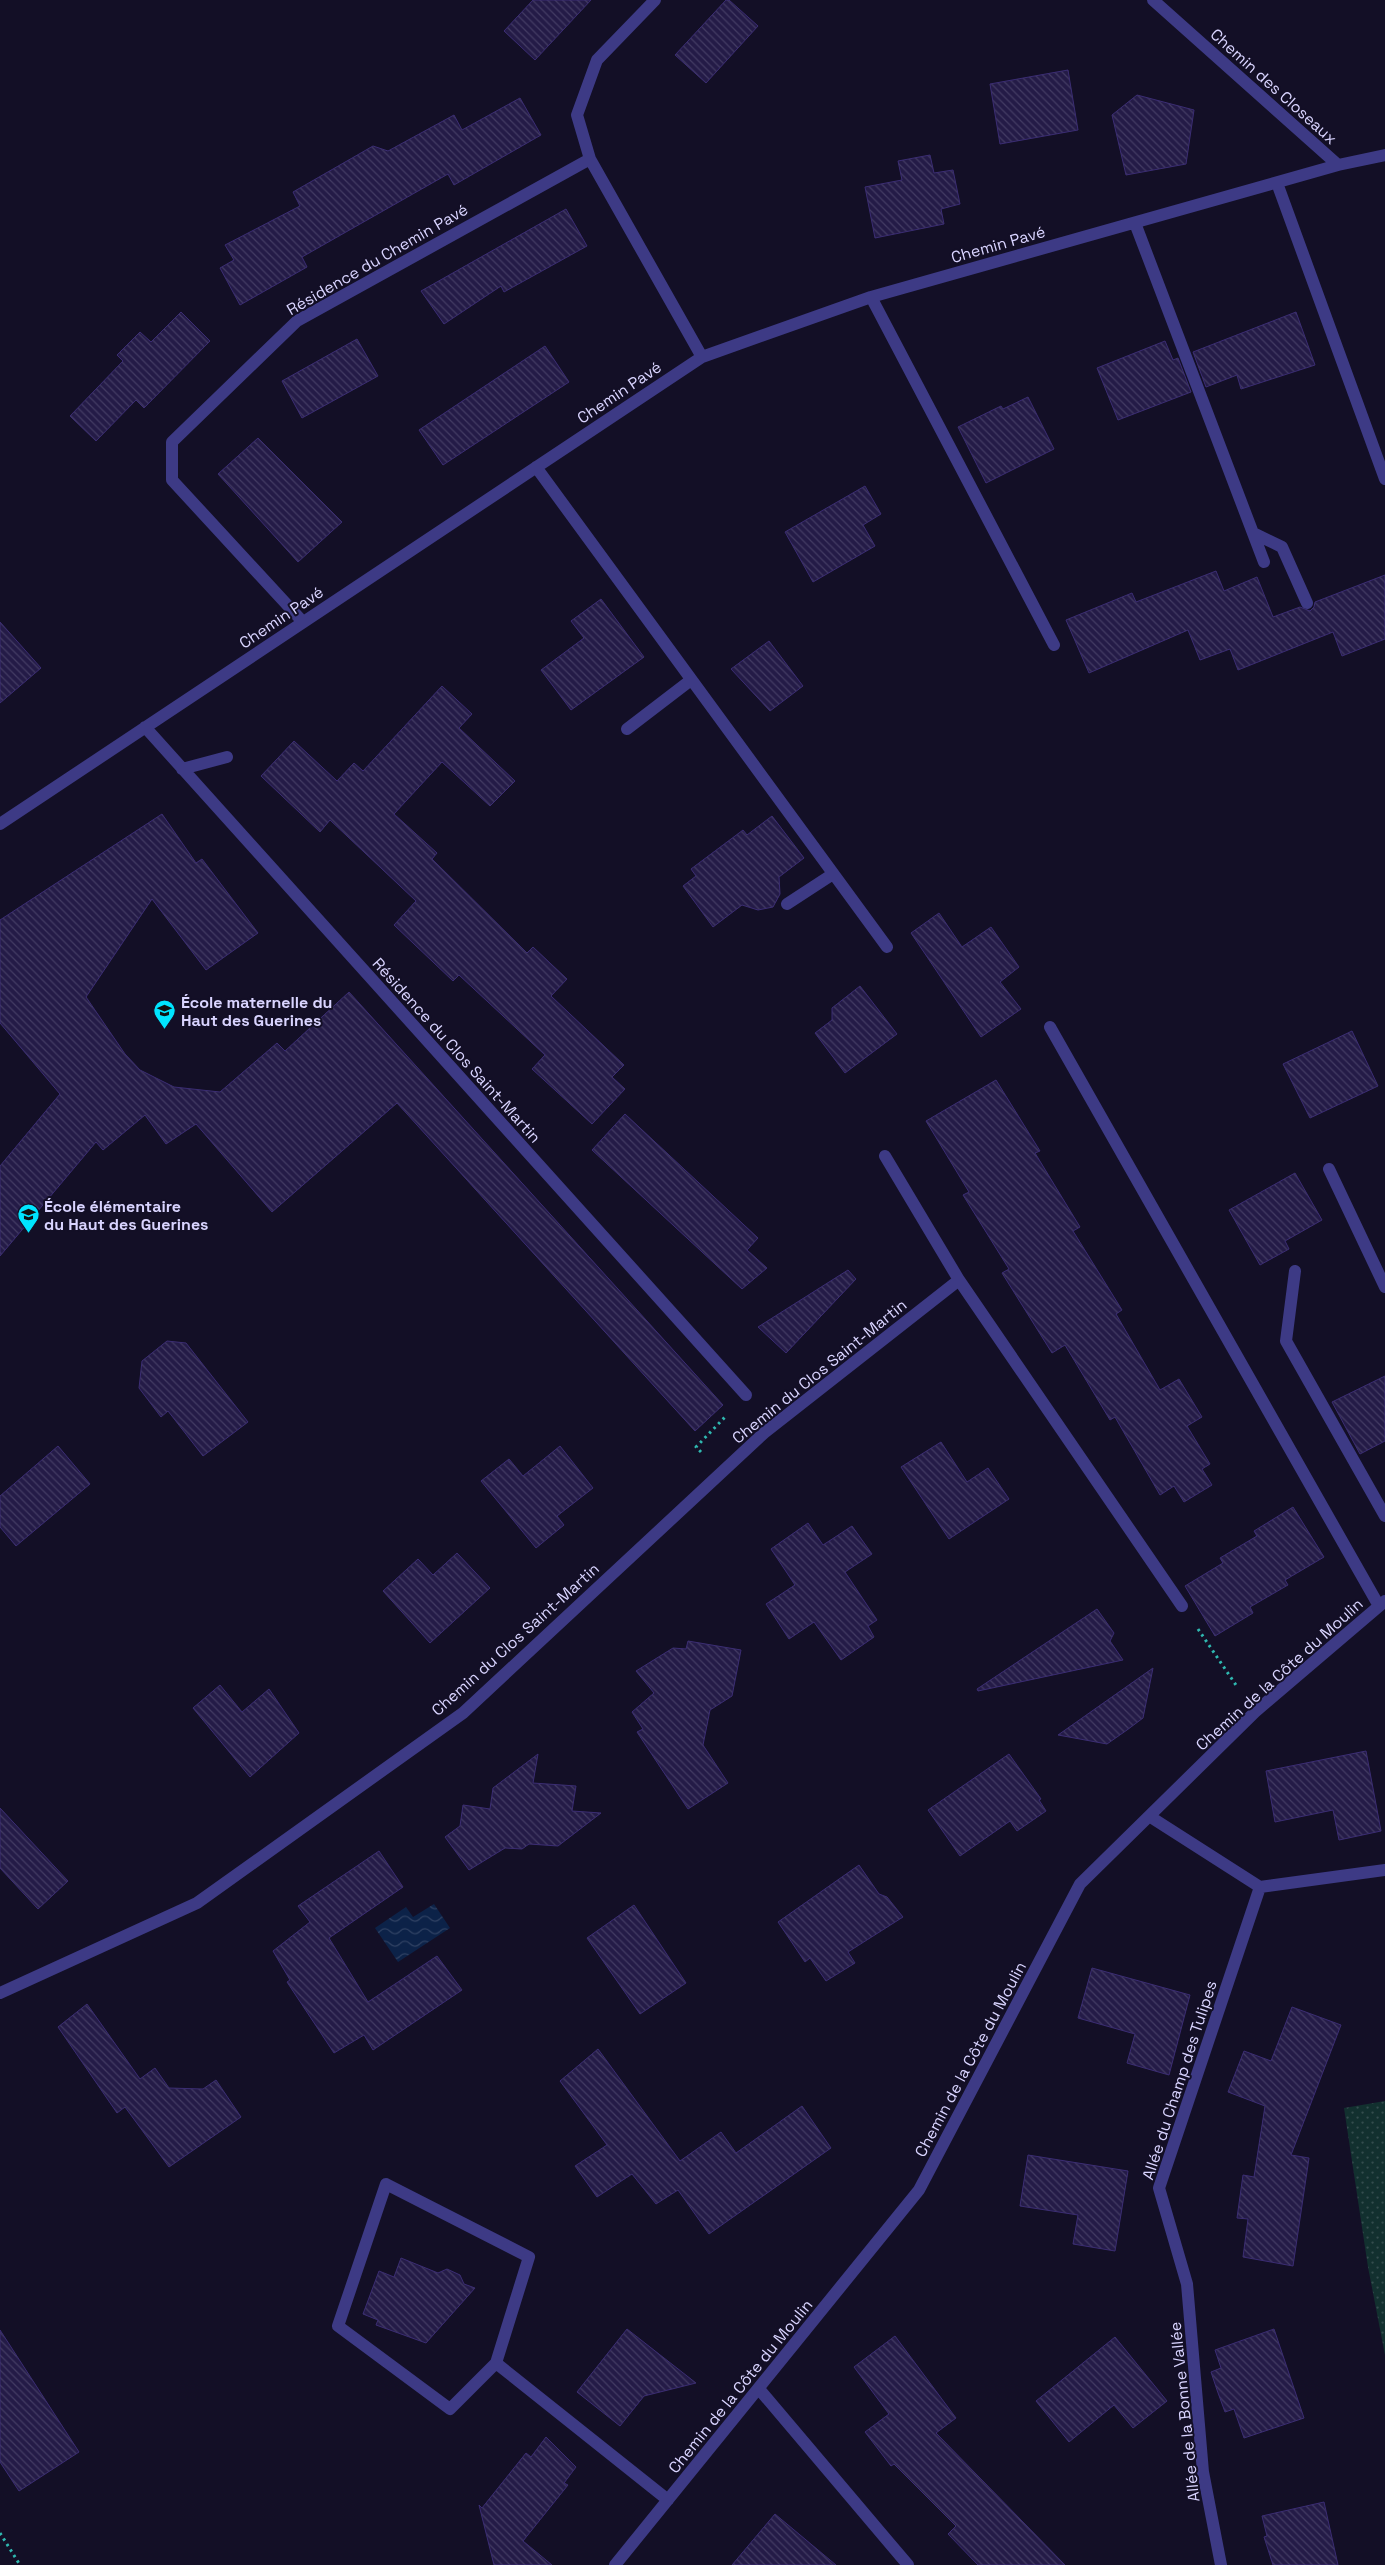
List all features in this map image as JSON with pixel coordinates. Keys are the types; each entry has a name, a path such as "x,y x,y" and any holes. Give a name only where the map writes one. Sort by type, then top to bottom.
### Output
{"street":[{"path":"655,0 596,60 577,115 590,159 702,357"},
{"name":"Chemin des Closeaux","path":"1153,0 1338,165 1385,155"},
{"name":"Résidence du Chemin Pavé","path":"303,622 172,480 172,442 297,320 590,159"},
{"name":"Chemin Pavé","path":"0,824 702,357 871,297 1338,165"},
{"path":"1277,183 1385,479"},
{"path":"1135,223 1264,562"},
{"path":"871,297 1054,645"},
{"path":"536,467 887,948"},
{"path":"1253,533 1282,547 1307,603"},
{"path":"627,728 692,680"},
{"name":"Résidence du Clos Saint-Martin","path":"145,727 746,1395"},
{"path":"182,769 227,757"},
{"path":"787,904 833,874"},
{"path":"1050,1027 1382,1603"},
{"path":"885,1156 959,1280 1182,1606"},
{"path":"1330,1169 1385,1287"},
{"path":"1295,1271 1286,1341 1385,1516"},
{"name":"Chemin du Clos Saint-Martin","path":"0,1993 197,1903 463,1713 764,1433 959,1280"},
{"name":"Chemin de la Côte du Moulin","path":"615,2565 919,2190 1080,1884 1255,1712 1382,1603"},
{"path":"1149,1816 1260,1887 1385,1870"},
{"name":"Allée du Champ des Tulipes","path":"1187,2284 1159,2188 1260,1887"},
{"path":"386,2184 529,2256 496,2363 450,2409 338,2326 386,2184"},
{"name":"Allée de la Bonne Vallée","path":"1187,2284 1203,2472 1221,2565"},
{"path":"496,2363 668,2500"},
{"path":"759,2389 908,2565"}],"path":[{"path":"696,1447 746,1395"},
{"path":"1182,1606 1255,1712"},
{"path":"0,2533 20,2565"}],"green space":[{"path":"1385,2101 1385,2355 1368,2267 1344,2108"}],"water":[{"path":"434,1904 450,1928 398,1962 375,1928 406,1907 413,1917"}],"building":[{"path":"533,0 591,0 535,60 504,31"},
{"path":"726,0 729,0 758,26 706,83 675,55"},
{"path":"1068,70 1078,130 1000,144 990,84"},
{"path":"1137,95 1194,110 1186,164 1126,175 1112,115"},
{"path":"520,98 541,135 454,185 448,174 302,257 307,267 240,305 220,268 234,260 225,245 300,206 293,192 373,146 388,151 454,115 462,130"},
{"path":"930,155 934,173 953,170 960,204 941,209 944,224 875,238 865,187 902,180 898,161"},
{"path":"566,209 587,246 504,292 501,286 444,324 421,291"},
{"path":"181,312 210,341 144,408 136,400 96,441 70,416 123,361 117,355 140,332 151,342"},
{"path":"1296,312 1315,365 1241,389 1237,375 1206,387 1193,352"},
{"path":"357,339 378,376 302,418 282,381"},
{"path":"1165,341 1173,360 1178,358 1191,392 1118,420 1097,368"},
{"path":"545,346 569,382 443,465 419,430"},
{"path":"1028,397 1054,449 986,483 958,427 1001,406 1003,409"},
{"path":"258,438 342,522 298,562 218,474"},
{"path":"865,486 881,514 863,525 875,546 813,582 785,532"},
{"path":"1216,571 1224,591 1257,577 1273,617 1300,607 1310,611 1314,607 1315,602 1385,575 1385,639 1342,656 1333,632 1238,670 1230,649 1200,660 1188,630 1089,673 1066,620 1132,593 1136,602"},
{"path":"601,599 644,657 571,710 541,670 584,638 571,621"},
{"path":"0,622 41,668 0,703"},
{"path":"769,641 803,686 770,711 731,669"},
{"path":"442,686 472,714 459,728 515,781 490,806 442,762 394,814 437,853 432,859 527,953 533,947 567,979 551,996 624,1065 612,1077 625,1089 592,1124 532,1069 545,1055 459,975 453,981 394,925 416,901 330,820 320,832 261,776 294,741 337,781 354,763 363,771"},
{"path":"162,814 196,863 202,859 258,933 206,970 152,899 86,997 125,1054 140,1070 174,1087 220,1092 277,1043 285,1051 349,992 723,1405 695,1431 397,1103 272,1212 196,1124 166,1144 145,1115 103,1150 96,1142 0,1256 0,1166 60,1094 0,1023 0,920"},
{"path":"772,816 804,858 779,877 780,894 773,907 758,910 742,905 713,927 683,886 696,876 691,869 743,830 747,835"},
{"path":"939,913 962,947 991,927 1019,967 1000,982 1021,1009 981,1037 911,933"},
{"path":"860,986 897,1034 845,1073 815,1033 832,1020 832,1008"},
{"path":"1352,1031 1378,1086 1310,1118 1283,1064"},
{"path":"996,1080 1040,1151 1035,1153 1080,1227 1073,1231 1122,1310 1116,1314 1160,1390 1179,1379 1202,1417 1187,1426 1210,1464 1202,1469 1212,1485 1184,1502 1174,1486 1160,1495 1115,1417 1110,1420 1065,1345 1052,1353 1002,1273 1009,1269 963,1195 969,1192 926,1121"},
{"path":"625,1114 758,1238 747,1250 767,1268 742,1289 592,1150"},
{"path":"1295,1173 1322,1220 1285,1241 1289,1249 1260,1265 1229,1210"},
{"path":"848,1270 856,1279 786,1353 758,1327"},
{"path":"167,1341 186,1343 248,1422 203,1456 168,1411 161,1417 139,1388 142,1361"},
{"path":"1385,1376 1385,1441 1360,1454 1332,1402"},
{"path":"941,1442 967,1482 988,1468 1009,1499 949,1539 901,1467"},
{"path":"58,1446 90,1484 16,1546 0,1527 0,1496"},
{"path":"560,1446 593,1488 557,1516 564,1525 536,1548 481,1481 509,1459 523,1476"},
{"path":"1293,1507 1324,1557 1285,1580 1288,1585 1250,1607 1253,1613 1215,1636 1185,1586 1223,1563 1220,1558 1257,1536 1254,1531"},
{"path":"808,1523 823,1545 852,1526 872,1554 845,1572 877,1620 868,1626 874,1637 841,1660 814,1622 789,1639 766,1604 795,1585 771,1549"},
{"path":"457,1553 490,1588 430,1643 383,1591 418,1559 433,1575"},
{"path":"1097,1609 1114,1633 1110,1641 1123,1660 978,1691 977,1689"},
{"path":"688,1641 741,1650 732,1696 710,1710 703,1745 728,1783 688,1809 637,1732 643,1729 632,1712 654,1693 636,1671 673,1648 686,1649"},
{"path":"1153,1668 1143,1718 1127,1730 1107,1744 1058,1735"},
{"path":"220,1685 242,1712 269,1689 299,1733 250,1777 193,1708"},
{"path":"1366,1751 1381,1831 1339,1840 1333,1810 1275,1822 1266,1771"},
{"path":"538,1754 533,1783 576,1786 572,1811 601,1813 558,1846 529,1844 522,1849 505,1848 469,1870 445,1837 460,1826 463,1805 490,1809 493,1788"},
{"path":"1009,1754 1041,1799 1039,1800 1046,1811 1017,1831 1010,1821 960,1856 928,1810"},
{"path":"0,1808 68,1881 38,1909 0,1868"},
{"path":"379,1851 403,1887 329,1938 368,2002 437,1956 462,1990 373,2050 364,2035 334,2053 287,1982 290,1980 273,1951 310,1922 298,1906"},
{"path":"859,1865 879,1894 887,1897 903,1917 848,1952 855,1963 826,1981 810,1958 805,1962 778,1922"},
{"path":"634,1905 686,1983 640,2014 587,1938"},
{"path":"1092,1968 1190,1995 1169,2075 1127,2063 1135,2034 1078,2018"},
{"path":"87,2004 140,2079 155,2068 169,2088 203,2089 216,2080 241,2117 169,2167 125,2107 117,2113 58,2027"},
{"path":"1292,2007 1341,2025 1291,2155 1309,2158 1293,2266 1243,2257 1248,2219 1237,2218 1243,2175 1254,2177 1265,2106 1228,2092 1244,2051 1271,2061"},
{"path":"598,2049 680,2161 721,2132 736,2153 802,2106 831,2148 709,2234 678,2190 656,2204 632,2174 597,2197 575,2166 607,2145 560,2081"},
{"path":"1028,2155 1128,2171 1115,2251 1073,2244 1078,2215 1020,2206"},
{"path":"401,2258 438,2273 447,2269 460,2275 464,2284 475,2288 426,2343 376,2325 378,2320 363,2314 379,2271 394,2277"},
{"path":"627,2329 696,2383 644,2396 620,2426 577,2392"},
{"path":"1274,2329 1304,2418 1244,2438 1234,2409 1225,2412 1211,2372 1221,2368 1215,2350"},
{"path":"0,2330 79,2452 19,2491 0,2462"},
{"path":"895,2336 956,2418 936,2433 1065,2565 978,2565 948,2534 956,2526 894,2464 891,2466 865,2432 889,2414 854,2367"},
{"path":"1115,2337 1167,2401 1133,2428 1114,2405 1069,2442 1036,2401"},
{"path":"546,2437 576,2467 564,2483 568,2485 523,2541 552,2565 494,2565 479,2505 482,2508 526,2453 531,2457"},
{"path":"1324,2502 1338,2565 1273,2565 1264,2537 1267,2536 1262,2516"},
{"path":"775,2514 836,2565 732,2565"}],"place":[{"name":"École maternelle du Haut des Guerines","path":"165,1030"},
{"name":"École élémentaire du Haut des Guerines","path":"28,1234"}]}
